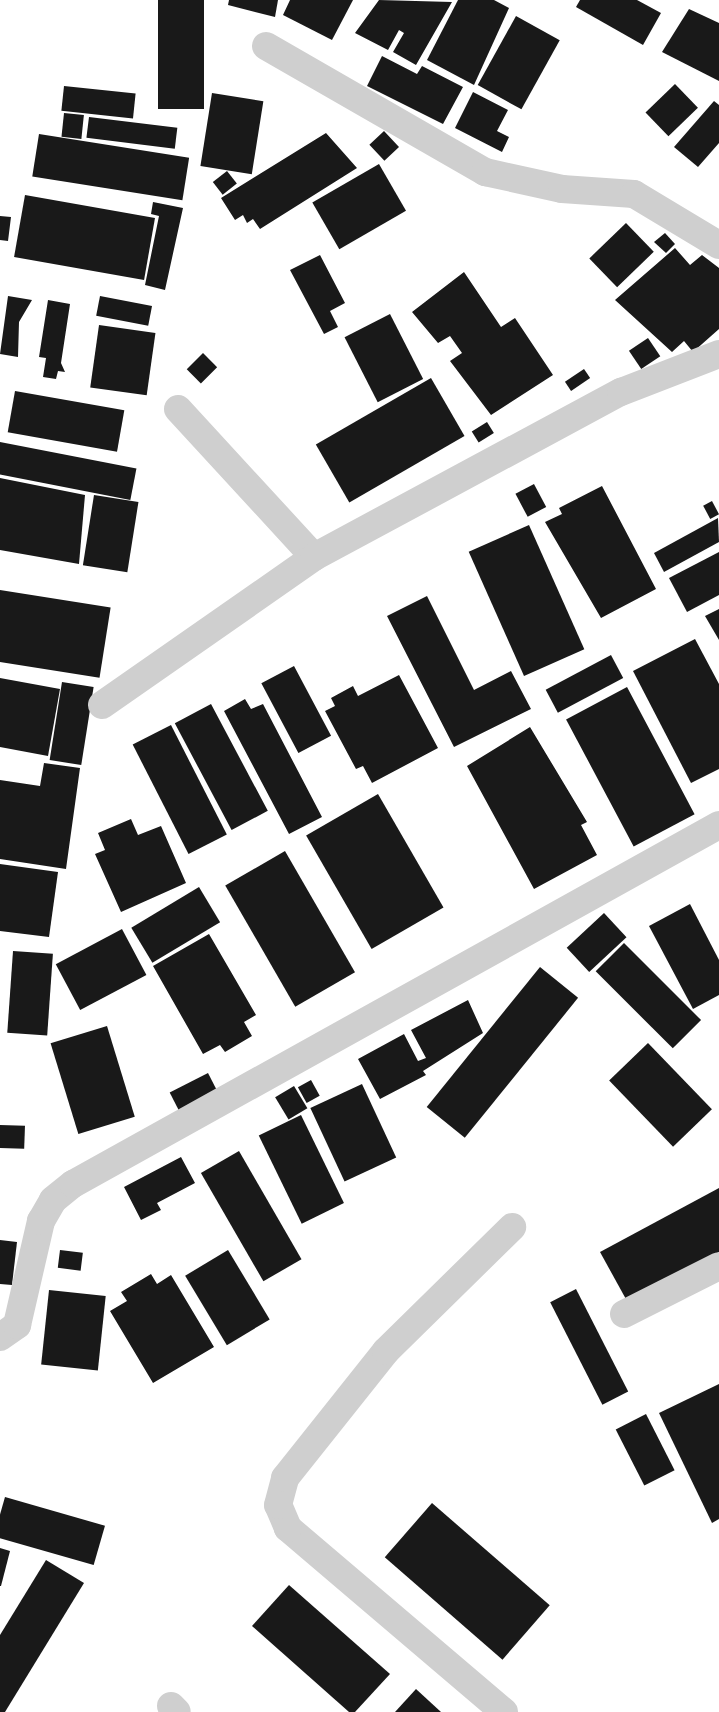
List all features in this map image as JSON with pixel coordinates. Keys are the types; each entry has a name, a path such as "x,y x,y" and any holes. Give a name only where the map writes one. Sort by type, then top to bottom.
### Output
{"street":[{"path":"267,46 485,172 562,189 635,194 719,245"},
{"path":"102,705 314,557 621,392 719,354"},
{"path":"178,409 314,557"},
{"path":"0,1338 17,1325 41,1220 52,1200 73,1184 719,825"},
{"path":"504,1712 288,1528 278,1505 285,1478 386,1351 512,1227"},
{"path":"624,1314 719,1266"}],"building":[{"path":"158,0 204,0 204,109 158,109"},
{"path":"229,0 278,0 275,17 228,5"},
{"path":"290,0 353,0 332,40 283,15"},
{"path":"379,0 452,2 416,65 393,52 404,33 399,30 388,50 355,33"},
{"path":"458,0 494,0 509,8 474,85 427,60"},
{"path":"580,0 637,0 661,13 643,45 576,7"},
{"path":"689,9 719,23 719,81 662,52"},
{"path":"516,16 560,40 521,109 478,85"},
{"path":"382,56 417,74 422,66 463,87 443,124 367,86"},
{"path":"675,84 698,108 668,136 646,112"},
{"path":"64,86 136,94 133,118 61,111"},
{"path":"473,92 508,110 497,131 509,137 502,152 455,128"},
{"path":"212,93 263,101 252,174 200,166"},
{"path":"714,101 719,105 719,143 698,167 674,147"},
{"path":"64,113 84,115 81,139 61,137"},
{"path":"89,117 177,128 175,149 86,138"},
{"path":"384,131 399,147 384,161 369,145"},
{"path":"326,133 357,168 260,229 253,219 247,223 243,215 235,220 221,198"},
{"path":"39,134 189,158 182,200 32,176"},
{"path":"379,164 406,211 339,249 312,202"},
{"path":"227,171 237,184 223,195 213,182"},
{"path":"25,195 155,218 144,280 14,257"},
{"path":"153,202 183,208 165,290 145,285 159,216 151,214"},
{"path":"0,216 11,217 8,241 0,240"},
{"path":"626,223 654,252 617,287 589,258"},
{"path":"665,233 675,244 666,253 654,242"},
{"path":"675,248 690,265 702,255 719,268 719,329 693,352 684,341 672,352 615,300"},
{"path":"320,255 345,303 330,311 338,327 324,334 290,270"},
{"path":"464,272 501,327 515,318 553,375 491,415 450,361 462,353 450,336 438,343 412,312"},
{"path":"8,296 32,300 19,322 18,357 0,354"},
{"path":"100,296 152,306 148,326 96,316"},
{"path":"48,300 70,304 61,363 65,372 58,371 56,379 43,377 46,358 39,357"},
{"path":"390,314 423,379 378,402 345,337"},
{"path":"99,325 155,333 147,395 90,387"},
{"path":"648,338 660,356 641,369 629,351"},
{"path":"203,353 217,367 201,383 187,369"},
{"path":"584,369 590,378 571,391 565,382"},
{"path":"431,378 464,436 349,503 316,444"},
{"path":"15,391 124,410 117,452 8,432"},
{"path":"487,422 494,433 479,443 472,432"},
{"path":"0,442 136,469 130,500 0,475"},
{"path":"0,478 85,495 79,564 0,550"},
{"path":"534,484 546,507 528,517 515,494"},
{"path":"602,486 656,589 601,618 545,522 562,514 559,508"},
{"path":"94,495 138,502 127,572 83,565"},
{"path":"712,501 719,514 710,519 703,506"},
{"path":"718,518 719,542 664,572 654,553"},
{"path":"529,525 584,649 524,676 469,552"},
{"path":"719,552 719,595 687,612 669,578"},
{"path":"0,590 111,608 100,678 0,662"},
{"path":"427,596 474,690 511,671 531,709 454,747 387,616"},
{"path":"719,609 719,640 705,616"},
{"path":"695,639 719,684 719,769 691,783 633,671"},
{"path":"611,655 623,678 558,713 546,690"},
{"path":"294,666 331,736 298,753 261,683"},
{"path":"399,675 438,748 372,783 363,766 356,769 325,711 335,706 331,698 353,686 358,696"},
{"path":"0,678 60,689 48,756 0,747"},
{"path":"62,682 94,687 81,765 50,760"},
{"path":"627,687 695,814 634,847 566,719"},
{"path":"245,699 251,709 263,704 322,817 289,834 224,711"},
{"path":"211,704 268,811 232,830 175,723"},
{"path":"171,725 227,835 189,854 133,745"},
{"path":"530,727 587,822 581,825 597,855 534,889 467,766"},
{"path":"44,763 80,768 66,869 0,859 0,780 40,786"},
{"path":"378,794 444,907 372,949 306,836"},
{"path":"131,819 138,835 161,826 186,883 121,912 95,854 105,850 98,833"},
{"path":"285,851 355,972 295,1007 225,886"},
{"path":"0,864 58,872 49,937 0,931"},
{"path":"199,887 220,922 152,963 131,928"},
{"path":"690,904 719,960 719,995 693,1009 649,926"},
{"path":"604,913 627,937 589,972 567,948"},
{"path":"122,929 146,975 80,1010 56,964"},
{"path":"209,934 256,1015 244,1022 252,1036 225,1052 220,1045 203,1054 153,966"},
{"path":"624,943 701,1020 673,1048 596,971"},
{"path":"13,951 53,954 47,1036 7,1033"},
{"path":"540,967 578,998 465,1138 427,1107"},
{"path":"468,1000 483,1033 423,1071 426,1075 380,1099 358,1059 404,1034 418,1061 426,1058 411,1030"},
{"path":"107,1026 135,1117 78,1134 51,1043"},
{"path":"648,1043 712,1109 673,1147 609,1081"},
{"path":"208,1073 217,1091 179,1110 170,1093"},
{"path":"311,1080 320,1096 307,1103 298,1087"},
{"path":"362,1084 396,1157 345,1182 310,1108"},
{"path":"294,1086 307,1108 289,1120 275,1097"},
{"path":"301,1115 344,1203 302,1224 259,1136"},
{"path":"0,1125 25,1126 24,1149 0,1148"},
{"path":"239,1151 302,1259 263,1281 201,1173"},
{"path":"181,1157 195,1183 157,1203 161,1210 141,1220 124,1187"},
{"path":"719,1188 719,1252 627,1301 600,1252"},
{"path":"0,1240 17,1242 12,1285 0,1284"},
{"path":"60,1250 83,1253 81,1271 58,1268"},
{"path":"228,1250 270,1319 227,1345 185,1276"},
{"path":"151,1274 157,1284 171,1275 214,1347 153,1383 110,1311 127,1301 121,1292"},
{"path":"576,1289 628,1391 602,1405 550,1302"},
{"path":"49,1290 106,1296 98,1371 41,1365"},
{"path":"719,1384 719,1519 712,1523 659,1413"},
{"path":"646,1414 675,1470 644,1486 616,1429"},
{"path":"5,1497 105,1526 94,1565 0,1538 0,1514"},
{"path":"432,1503 550,1605 502,1660 385,1557"},
{"path":"0,1548 10,1551 1,1586 0,1586"},
{"path":"46,1560 84,1583 5,1712 0,1712 0,1635"},
{"path":"289,1585 390,1674 355,1712 349,1712 252,1626"},
{"path":"416,1689 441,1712 395,1712"}]}
